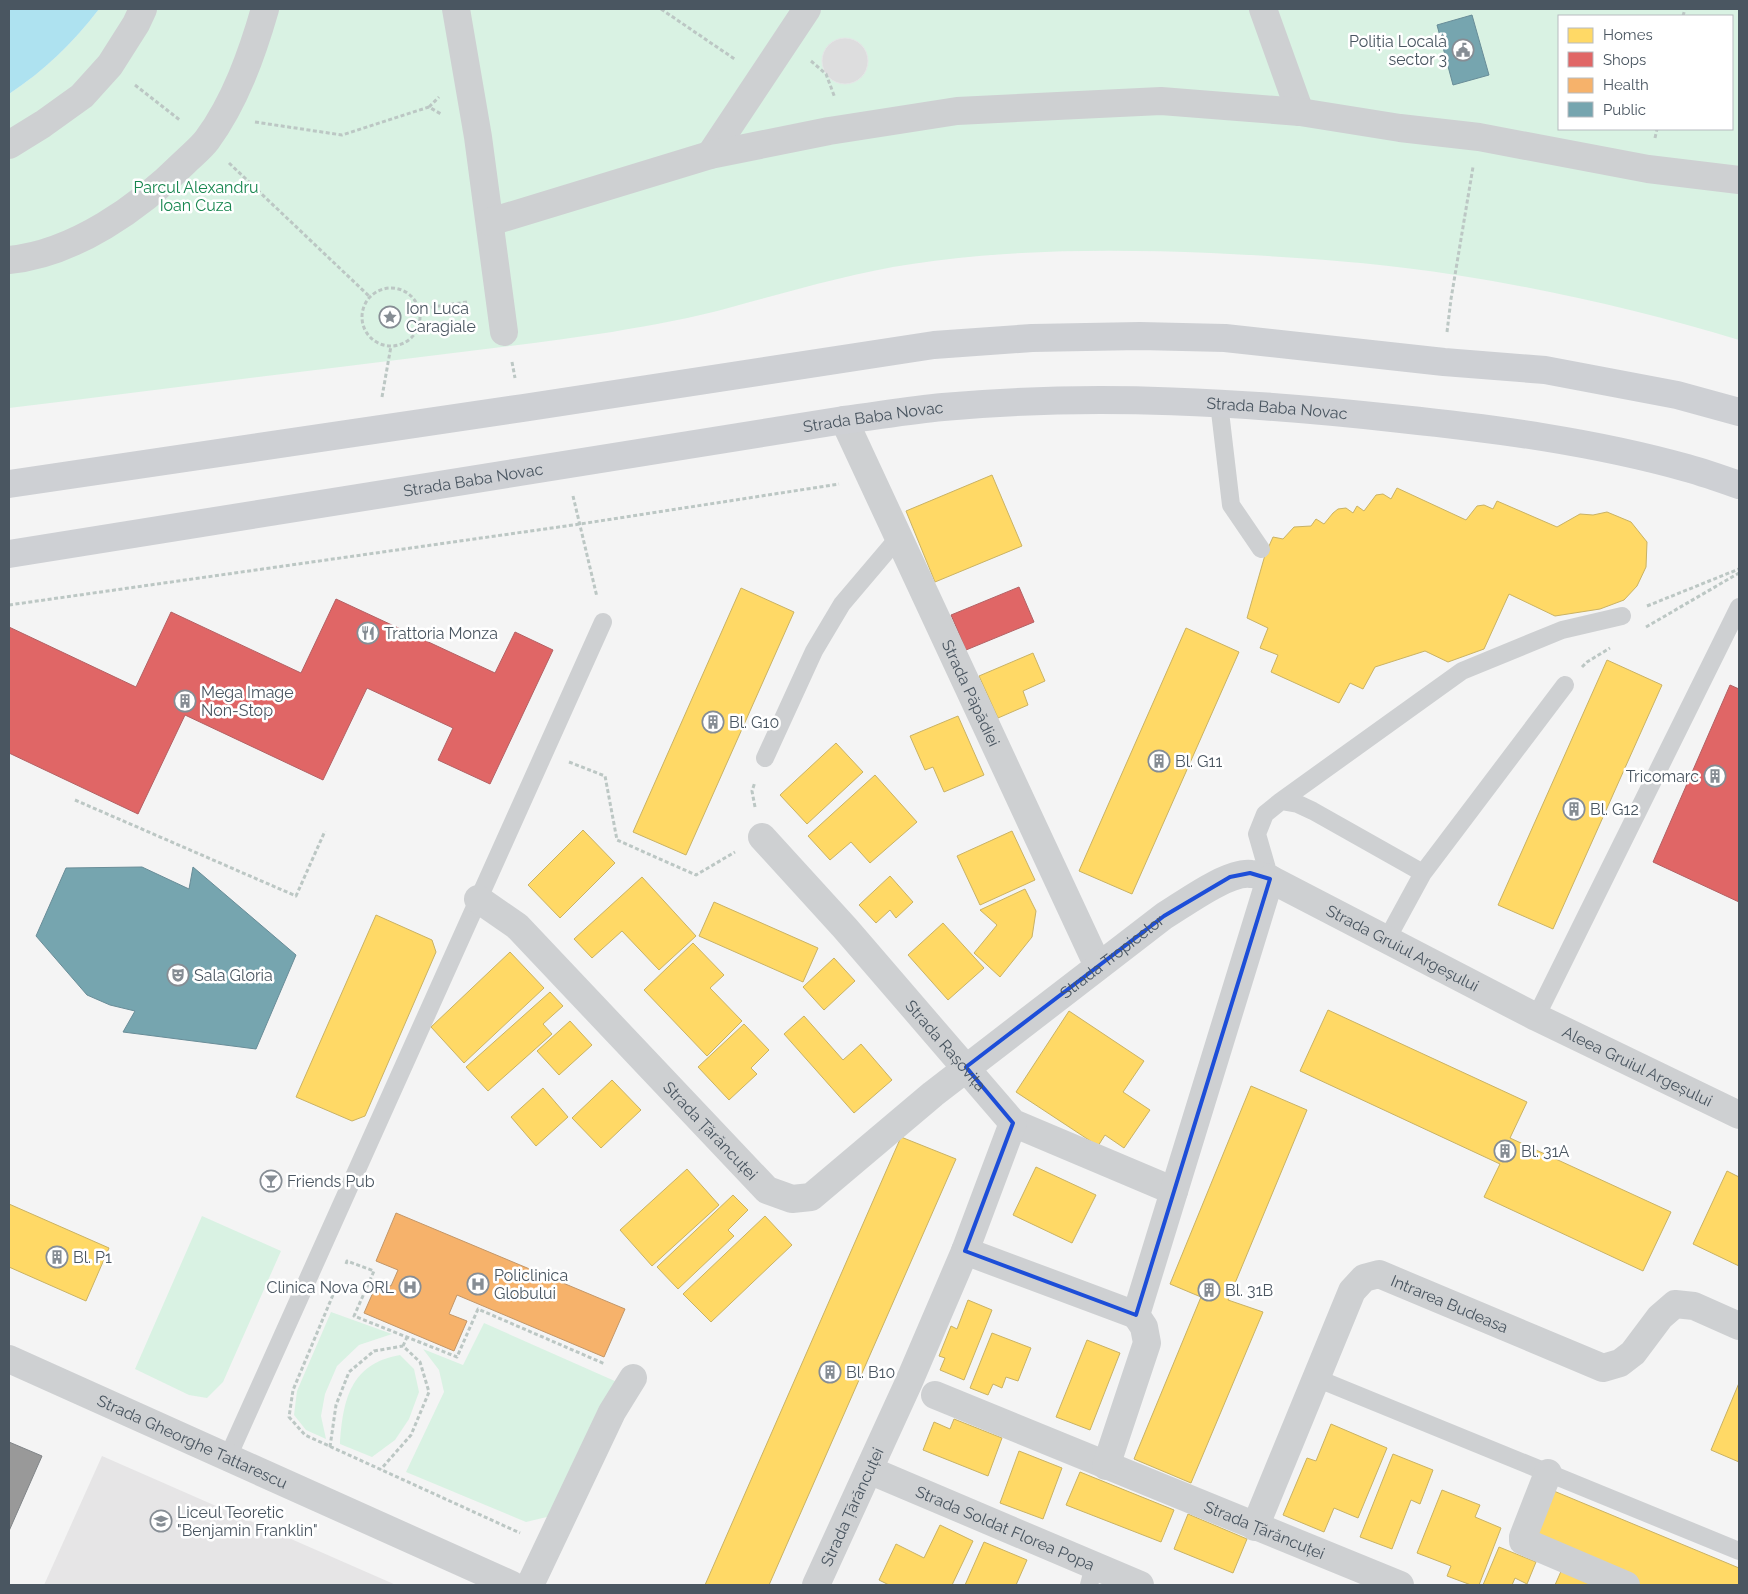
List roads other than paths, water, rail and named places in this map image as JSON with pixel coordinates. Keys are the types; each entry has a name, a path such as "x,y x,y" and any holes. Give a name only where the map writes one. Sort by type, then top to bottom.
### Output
{"main road":[{"path":"9,484 934,345 1032,338 1140,336 1225,338 1444,362 1546,370 1676,395 1739,412"},
{"name":"Strada Baba Novac","path":"9,554 844,420 942,407 1036,402 1137,401 1219,403 1343,412 1459,425 1636,456 1688,468 1739,485"}],"street":[{"path":"9,145 44,124 82,96 110,65 136,24 143,9"},
{"path":"9,260 51,250 77,240 138,204 166,182 206,142 224,113 254,48 265,9"},
{"path":"456,9 478,137 504,332"},
{"path":"710,155 807,9"},
{"path":"1263,9 1300,112"},
{"path":"490,222 710,155 829,131 957,111 1161,101 1300,112 1400,128 1479,137 1648,169 1739,180"},
{"name":"Strada Păpădiei","path":"844,420 1098,966"},
{"name":"Strada Rașovița","path":"762,837 845,928 1013,1123 1174,1191"},
{"name":"Strada Tropicelor","path":"966,1068 1164,916 1230,878 1250,873 1270,879"},
{"path":"1136,1316 1270,879"},
{"name":"Strada Gruiul Argeșului","path":"1270,879 1536,1016"},
{"name":"Strada Țărăncuței","path":"478,898 517,926 767,1190 792,1199 811,1197 966,1068"},
{"name":"Aleea Gruiul Argeșului","path":"1536,1016 1739,1115"},
{"name":"Strada Țărăncuței","path":"816,1585 908,1384 965,1251 1013,1123"},
{"path":"965,1251 1136,1316 1144,1328 1147,1343 1106,1466"},
{"name":"Intrarea Budeasa","path":"1255,1527 1352,1291 1364,1278 1379,1274 1603,1368 1620,1364 1633,1353 1660,1317 1675,1304 1694,1306 1739,1326"},
{"name":"Strada Gheorghe Tattarescu","path":"9,1359 512,1585"},
{"path":"530,1585 612,1412 633,1378"},
{"name":"Strada Țărăncuței","path":"935,1395 1400,1585"},
{"name":"Strada Soldat Florea Popa","path":"869,1470 1091,1576 1140,1585"},
{"path":"1548,1473 1522,1537 1523,1541 1626,1585"}],"lane":[{"path":"1219,403 1231,505 1261,549"},
{"path":"764,758 814,651 842,604 898,538"},
{"path":"1536,1016 1739,607"},
{"path":"1270,879 1257,834 1265,814 1281,801 1462,672 1562,630 1622,616"},
{"path":"228,1457 603,622"},
{"path":"1387,939 1423,873 1565,686"},
{"path":"1281,801 1298,804 1314,811 1423,873"},
{"path":"1316,1378 1739,1551"}],"water":[{"path":"9,9 99,9 58,55 9,94"}],"place":[{"name":"Poliția Locală sector 3","path":"1463,50"},
{"name":"Ion Luca Caragiale","path":"390,317"},
{"name":"Trattoria Monza","path":"368,633"},
{"name":"Mega Image Non-Stop","path":"185,701"},
{"name":"Bl. G10","path":"713,722"},
{"name":"Bl. G11","path":"1159,761"},
{"name":"Tricomarc","path":"1715,776"},
{"name":"Bl. G12","path":"1574,809"},
{"name":"Sala Gloria","path":"178,975"},
{"name":"Bl. 31A","path":"1505,1151"},
{"name":"Friends Pub","path":"271,1181"},
{"name":"Bl. P1","path":"57,1257"},
{"name":"Policlinica Globului","path":"478,1284"},
{"name":"Clinica Nova ORL","path":"410,1287"},
{"name":"Bl. 31B","path":"1209,1290"},
{"name":"Bl. B10","path":"830,1372"},
{"name":"Liceul Teoretic \"Benjamin Franklin\"","path":"161,1521"}],"park label":[{"name":"Parcul Alexandru Ioan Cuza","path":"196,196"}]}
